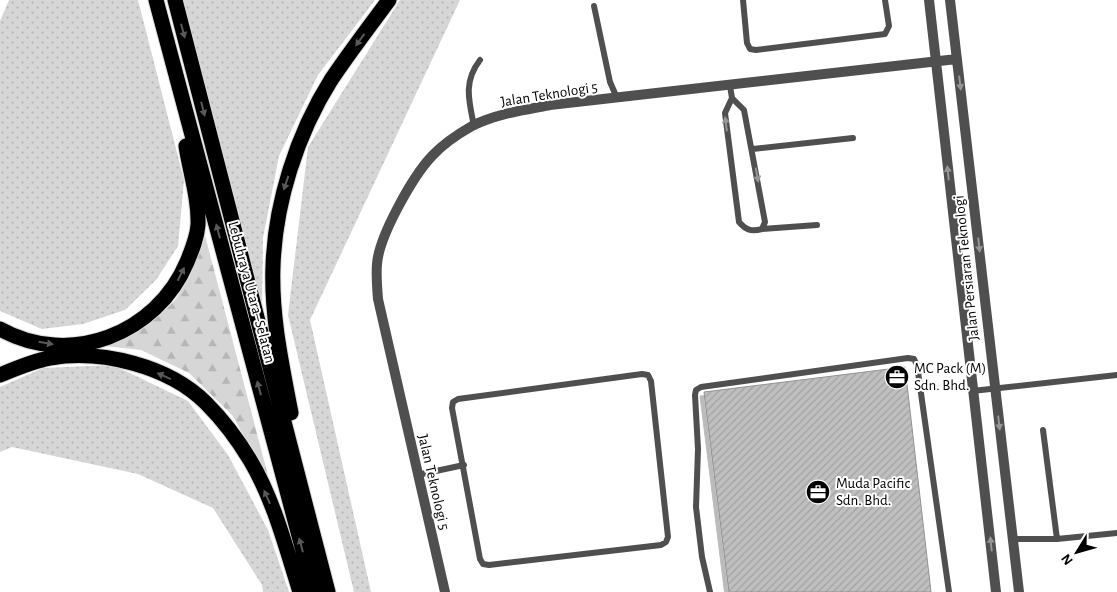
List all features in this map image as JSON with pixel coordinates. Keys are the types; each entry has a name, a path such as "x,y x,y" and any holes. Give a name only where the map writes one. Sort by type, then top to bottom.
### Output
{"highway":[{"name":"Lebuhraya Utara–Selatan","path":"156,0 314,592"},
{"name":"Lebuhraya Utara–Selatan","path":"175,0 328,592"},
{"path":"302,493 296,441 278,344 275,305 273,266 283,197 311,117 331,80 388,0"},
{"path":"0,329 19,338 55,345 96,342 115,336 147,317 169,294 180,278 194,246 198,226 197,207 164,29"},
{"path":"0,375 30,363 51,358 75,355 103,357 139,364 164,376 205,402 228,428 251,462 276,517 300,592"}],"street":[{"name":"Jalan Persiaran Teknologi","path":"929,0 996,592"},
{"name":"Jalan Persiaran Teknologi","path":"950,0 1020,592"},
{"name":"Jalan Teknologi 5","path":"445,592 378,299 377,263 387,232 422,168 443,146 474,126 521,111 617,98 957,60"}],"lane":[{"path":"743,0 747,43 750,49 756,50 885,34 889,26 885,0"},
{"path":"594,6 610,82 617,98"},
{"path":"474,126 468,83 473,68 480,60"},
{"path":"730,86 732,98 725,113 739,222 746,229 754,231 818,225"},
{"path":"732,98 744,110 753,149 765,222 762,229"},
{"path":"753,149 853,138"},
{"path":"710,592 702,556 696,506 698,449 694,395 696,390 701,387 908,358 914,359 917,364 949,592"},
{"path":"645,374 651,380 668,540 661,545 486,565 480,559 464,465 452,408 455,400 645,374"},
{"path":"972,391 1117,375"},
{"path":"1044,430 1057,539"},
{"path":"417,475 464,465"},
{"path":"1014,539 1057,539 1117,533"}],"green space":[{"path":"9,0 138,0 184,180 178,246 156,280 125,310 83,324 42,329 0,311 0,21"},
{"path":"180,0 375,0 318,75 279,156 263,238 262,305"},
{"path":"400,0 460,0 310,320 371,592 354,592 288,315 308,147"},
{"path":"202,224 271,487 233,416 189,373 141,350 94,345 148,322 175,300 181,292 189,273"},
{"path":"113,365 188,401 228,455 268,530 289,592 263,592 262,585 213,508 138,474 12,447 0,452 0,387 43,368"}],"building":[{"name":"Muda Pacific Sdn. Bhd.","path":"905,367 931,592 729,592 704,392"}],"place":[{"name":"MC Pack (M) Sdn. Bhd.","path":"897,377"},
{"name":"Muda Pacific Sdn. Bhd.","path":"818,492"}]}
